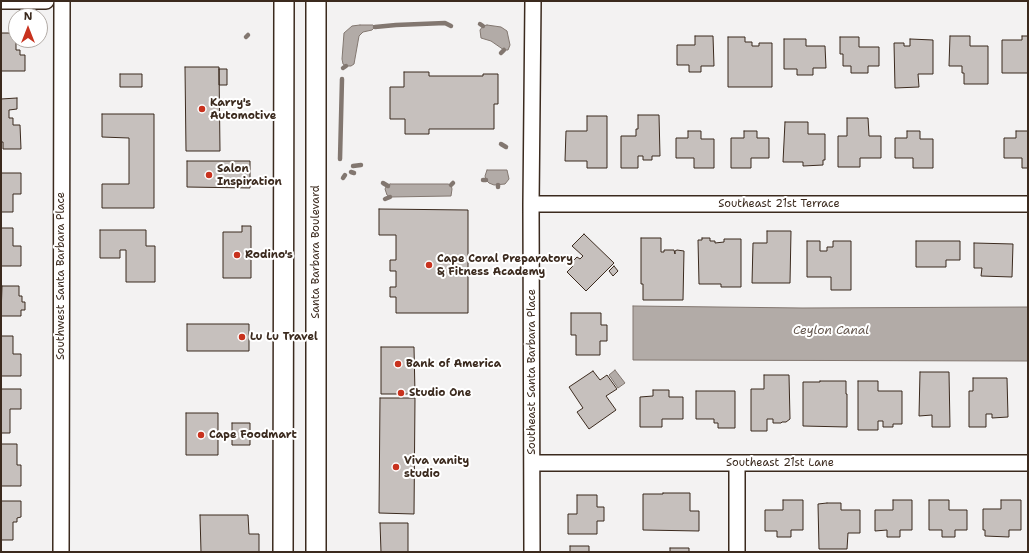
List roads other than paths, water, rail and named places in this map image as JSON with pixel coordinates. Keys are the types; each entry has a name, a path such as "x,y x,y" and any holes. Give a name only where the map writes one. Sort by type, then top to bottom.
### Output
{"main road":[{"path":"283,552 284,1"},
{"name":"Santa Barbara Boulevard","path":"316,1 316,552"}],"street":[{"path":"1,1 46,1"},
{"name":"Southwest Santa Barbara Place","path":"61,552 62,1"},
{"name":"Southeast Santa Barbara Place","path":"532,552 531,204 533,1"},
{"name":"Southeast 21st Terrace","path":"531,204 1028,204"},
{"name":"Southeast 21st Lane","path":"532,463 1028,463"},
{"path":"736,463 736,552"}],"water":[{"path":"373,25 375,27 372,30 363,32 359,36 354,64 351,66 346,66 343,64 342,59 344,33 352,26"},
{"path":"487,25 501,27 507,31 510,45 508,50 504,50 491,41 481,38 480,30 483,26"},
{"path":"487,170 507,170 509,179 505,184 494,185 489,183 485,176"},
{"path":"390,184 448,184 451,185 452,189 451,196 390,197 387,195 385,189"},
{"name":"Ceylon Canal","path":"633,306 802,308 1028,307 1028,361 633,360"},
{"path":"615,370 625,383 618,388 609,375"}],"waterway":[{"path":"375,27 445,23 451,26"},
{"path":"501,53 504,50"},
{"path":"340,159 342,79"},
{"path":"501,144 506,147"},
{"path":"353,166 361,165"},
{"path":"383,183 388,186"},
{"path":"385,199 390,197"}],"place":[{"name":"Karry's Automotive","path":"202,109"},
{"name":"Salon Inspiration","path":"209,175"},
{"name":"Rodino's","path":"237,255"},
{"name":"Cape Coral Preparatory & Fitness Academy","path":"429,265"},
{"name":"Lu Lu Travel","path":"242,337"},
{"name":"Bank of America","path":"398,364"},
{"name":"Studio One","path":"401,393"},
{"name":"Cape Foodmart","path":"201,435"},
{"name":"Viva vanity studio","path":"396,467"}]}
